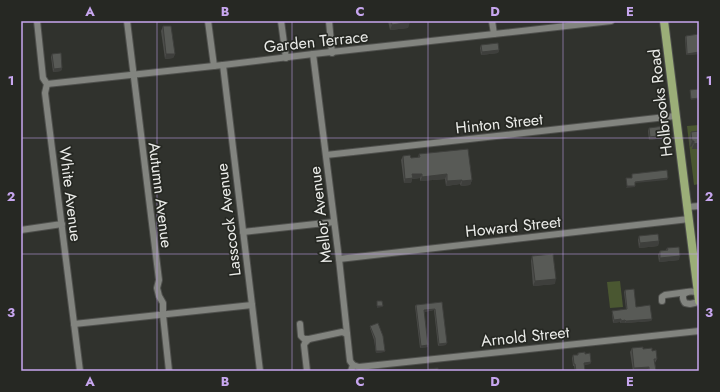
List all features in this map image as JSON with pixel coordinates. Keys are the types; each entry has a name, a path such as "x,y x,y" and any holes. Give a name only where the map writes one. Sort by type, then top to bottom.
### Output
{"main road":[{"name":"Holbrooks Road","path":"664,21 699,299"}],"street":[{"name":"White Avenue","path":"37,21 43,78 47,84 46,93 80,371"},
{"name":"Autumn Avenue","path":"127,21 159,280 157,288 163,303 169,371"},
{"path":"208,21 214,66"},
{"path":"281,21 286,58"},
{"path":"329,21 332,53"},
{"path":"492,21 494,34"},
{"name":"Garden Terrace","path":"47,84 332,53 579,23 611,21"},
{"name":"Mellor Avenue","path":"314,54 352,368"},
{"name":"Lasscock Avenue","path":"222,65 260,371"},
{"name":"Hinton Street","path":"326,155 675,116"},
{"path":"687,207 699,206"},
{"name":"Howard Street","path":"339,259 689,219"},
{"path":"243,232 334,222"},
{"path":"21,230 62,224"},
{"path":"662,300 663,295 687,292 694,292 699,299 690,304 685,303 682,298 687,292"},
{"path":"74,324 252,305"},
{"path":"300,324 301,336 304,339 342,332 348,334"},
{"name":"Arnold Street","path":"352,368 699,331"},
{"path":"307,371 304,345 308,339"}],"green space":[{"path":"699,125 699,184 694,185 687,126"},
{"path":"620,281 623,307 610,308 607,282"}],"building":[{"path":"391,21 409,21 410,22 392,25"},
{"path":"163,26 171,26 175,54 166,54"},
{"path":"699,34 699,52 687,54 686,36"},
{"path":"498,43 499,50 482,52 481,45"},
{"path":"61,53 62,68 54,69 52,54"},
{"path":"699,89 699,98 691,99 690,90"},
{"path":"664,126 665,135 650,137 649,128"},
{"path":"699,131 699,143 694,144 694,141 692,141 691,132"},
{"path":"468,149 472,180 447,181 447,174 422,177 422,174 412,174 413,178 405,179 403,156 410,155 411,158 420,157 419,154"},
{"path":"667,170 668,178 635,182 635,186 627,186 626,178 632,178 632,174"},
{"path":"658,234 659,241 640,243 639,236"},
{"path":"679,247 680,256 660,258 660,251 668,250 667,248"},
{"path":"553,254 556,279 535,281 532,256"},
{"path":"634,289 636,307 650,305 652,319 626,321 621,321 621,319 614,320 612,311 627,309 625,290"},
{"path":"377,301 382,301 383,306 377,306"},
{"path":"442,302 447,343 439,344 435,309 424,310 428,345 421,346 416,305"},
{"path":"378,323 383,336 385,351 376,351 375,338 370,326"},
{"path":"643,347 643,349 652,348 652,351 656,350 657,359 654,359 656,371 649,371 649,367 634,368 632,348"},
{"path":"585,352 585,354 590,353 591,362 584,363 585,371 576,371 573,355 578,355 578,353"},
{"path":"438,368 438,371 429,371 428,369"}]}
